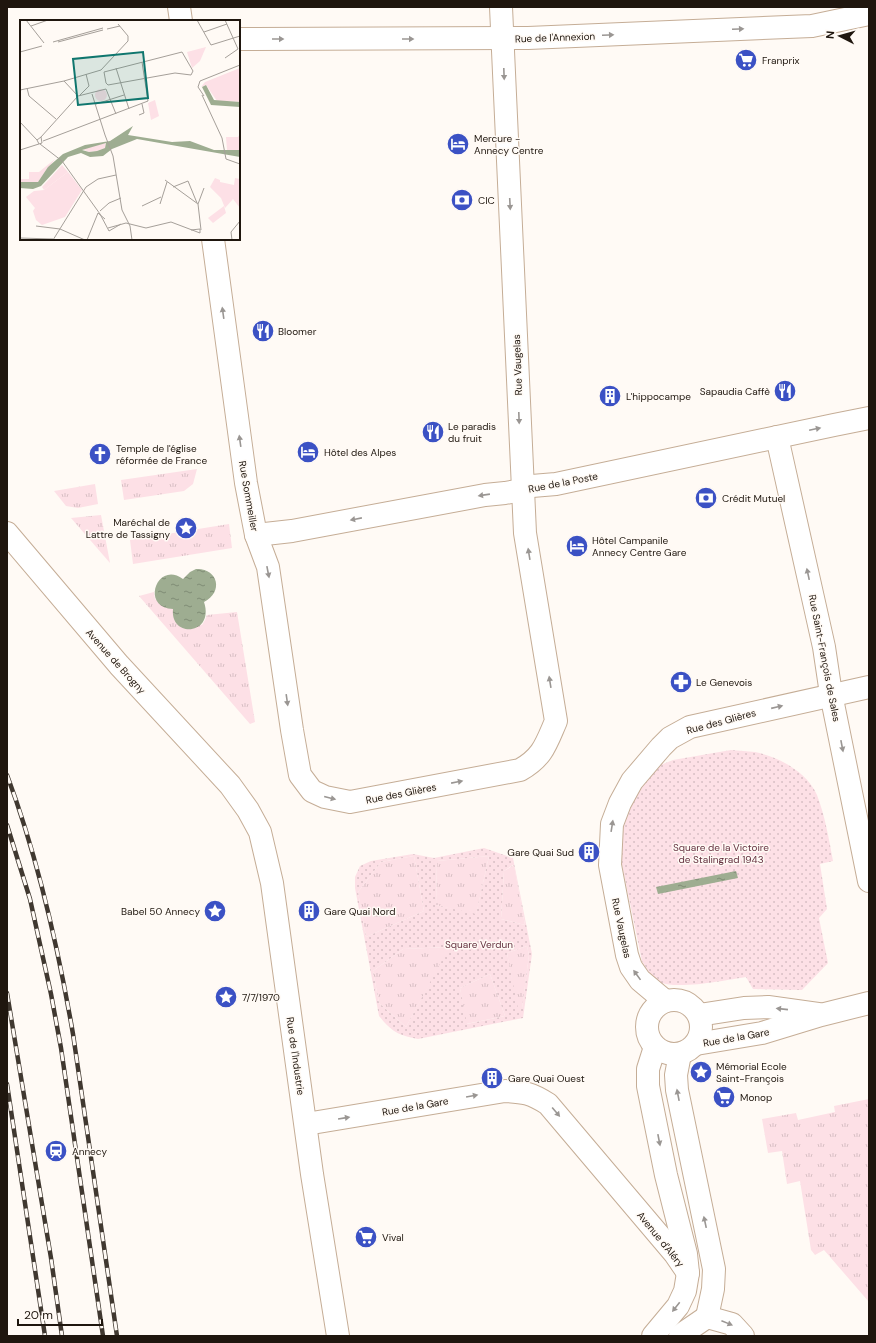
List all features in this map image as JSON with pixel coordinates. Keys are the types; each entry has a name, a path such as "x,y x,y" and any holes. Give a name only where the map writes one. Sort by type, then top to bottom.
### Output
{"street":[{"path":"179,7 181,20"},
{"name":"Rue Vaugelas","path":"501,7 525,533 556,721"},
{"name":"Rue de l'Annexion","path":"240,39 503,39 812,26 869,14"},
{"name":"Rue Sommeiller","path":"212,240 246,483 256,535 268,567 300,775"},
{"name":"Rue de la Poste","path":"256,535 292,531 485,495 523,490 532,486 556,484 869,418"},
{"name":"Rue Saint-François de Sales","path":"777,437 824,647 831,694 869,881"},
{"name":"Avenue de Brogny","path":"7,533 119,665 230,785"},
{"name":"Rue des Glières","path":"610,865 612,824 620,803 632,781 670,738 690,727 831,694 869,687"},
{"name":"Rue des Glières","path":"300,775 312,791 325,797 350,802 520,770 532,763 544,749 556,721"},
{"name":"Rue de l'Industrie","path":"230,785 248,810 260,832 272,883 338,1336"},
{"name":"Rue Vaugelas","path":"610,865 625,945 631,967 645,985 665,1001"},
{"path":"680,1336 707,1317 713,1289 714,1268 677,1090 676,1075 688,1049 702,1030 699,1015 694,1008 685,1002 677,1000 665,1001 654,1009 647,1021 648,1034 655,1047 666,1054 688,1049"},
{"name":"Rue de la Gare","path":"688,1049 768,1032 821,1015 869,1003"},
{"name":"Rue de la Gare","path":"699,1015 744,1008 768,1007 821,1015"},
{"name":"Avenue d'Aléry","path":"655,1047 648,1069 648,1086 666,1175 686,1254 688,1273"},
{"name":"Rue de la Gare","path":"306,1124 505,1091 524,1092"},
{"name":"Avenue d'Aléry","path":"524,1092 536,1096 548,1104 675,1254 688,1273"},
{"path":"653,1336 678,1306 685,1291 688,1273"},
{"path":"707,1317 732,1324 743,1336"}],"green space":[{"path":"197,469 193,484 184,491 124,500 121,480"},
{"path":"95,484 98,504 78,508 66,506 54,491"},
{"path":"101,515 110,563 71,518"},
{"path":"229,524 232,548 133,564 130,540"},
{"path":"154,592 155,599 202,625 207,615 237,612 255,722 250,724 139,596"},
{"name":"Square de la Victoire de Stalingrad 1943","path":"731,750 764,754 791,767 806,779 812,787 817,795 822,811 833,861 820,864 827,909 819,918 828,963 802,990 753,989 746,977 700,984 665,984 655,979 642,961 621,860 621,831 637,787 658,766 673,760"},
{"name":"Square Verdun","path":"484,848 513,858 532,954 523,1018 418,1039 396,1032 379,1016 355,888 355,877 360,866 371,861 413,854 434,858","holes":["414,856 424,911 366,937 358,892 381,862","489,856 476,914 436,905 437,861","513,865 525,925 501,919 504,871","527,946 529,955 522,1008 518,1008 507,953","449,947 406,1027 379,1003 373,971 403,949","490,974 505,1016 467,1024 460,988"]},
{"path":"414,856 424,911 366,937 358,892 381,862"},
{"path":"489,856 476,915 436,905 437,861"},
{"path":"514,865 525,925 501,919 504,871"},
{"path":"527,946 529,955 522,1009 517,1008 507,953"},
{"path":"450,947 406,1027 379,1003 373,971 403,949"},
{"path":"490,974 505,1016 466,1024 460,988"},
{"path":"869,1099 869,1302 824,1250 815,1255 811,1250 800,1181 787,1184 782,1151 768,1153 762,1119 796,1113 798,1120 835,1112 834,1106"}],"water":[{"path":"196,569 209,572 216,581 216,587 210,598 204,602 206,613 203,621 198,627 184,629 178,625 174,619 173,609 163,607 157,601 155,594 156,586 160,580 166,576 174,575 183,579 190,572"},
{"path":"736,871 738,878 658,894 656,887"}],"railway":[{"path":"7,775 38,870 61,968 73,1034 117,1336"},
{"path":"7,825 30,899 51,994 61,1048 103,1336"},
{"path":"7,993 51,1258 62,1336"},
{"path":"7,1084 45,1336"}],"place":[{"name":"Franprix","path":"746,60"},
{"name":"Mercure - Annecy Centre","path":"458,144"},
{"name":"CIC","path":"462,200"},
{"name":"Bloomer","path":"263,331"},
{"name":"Sapaudia Caffè","path":"785,391"},
{"name":"L'hippocampe","path":"610,396"},
{"name":"Le paradis du fruit","path":"433,432"},
{"name":"Hôtel des Alpes","path":"308,452"},
{"name":"Temple de l'église réformée de France","path":"100,454"},
{"name":"Crédit Mutuel","path":"706,498"},
{"name":"Maréchal de Lattre de Tassigny","path":"186,528"},
{"name":"Hôtel Campanile Annecy Centre Gare","path":"577,546"},
{"name":"Le Genevois","path":"681,682"},
{"name":"Gare Quai Sud","path":"589,852"},
{"name":"Babel 50 Annecy","path":"215,911"},
{"name":"Gare Quai Nord","path":"309,911"},
{"name":"7/7/1970","path":"226,997"},
{"name":"Mémorial Ecole Saint-François","path":"701,1072"},
{"name":"Gare Quai Ouest","path":"492,1078"},
{"name":"Monop","path":"724,1097"},
{"name":"Annecy","path":"56,1151"},
{"name":"Vival","path":"366,1237"}]}
